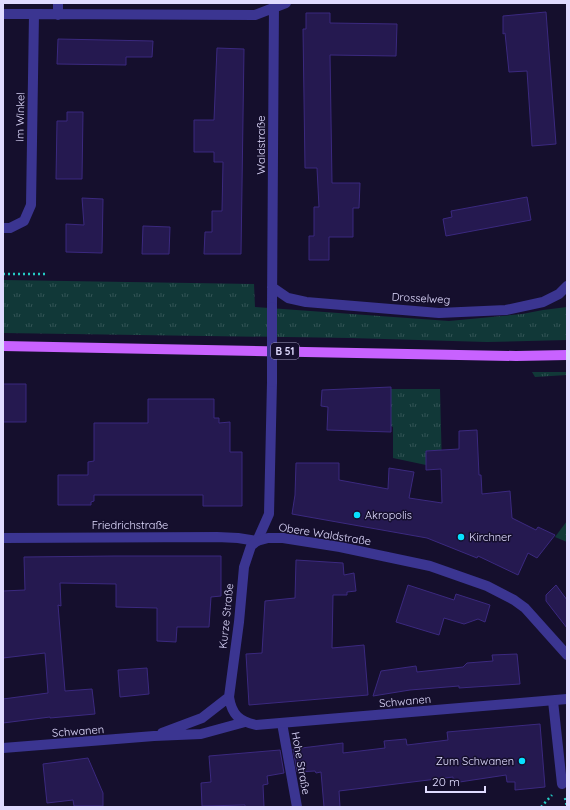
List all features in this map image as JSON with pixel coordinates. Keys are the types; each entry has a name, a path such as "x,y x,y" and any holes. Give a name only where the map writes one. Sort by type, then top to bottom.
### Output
{"main road":[{"name":"B 51","path":"3,346 508,356 567,354"}],"street":[{"path":"58,3 58,15"},
{"path":"3,14 255,15 274,6 286,3"},
{"name":"Waldstraße","path":"272,287 274,6"},
{"name":"Im Winkel","path":"3,228 10,228 24,222 31,205 34,14"},
{"name":"Drosselweg","path":"272,287 288,298 306,302 439,313 506,310 543,302 563,295 567,286"},
{"name":"Obere Waldstraße","path":"257,541 269,514 272,382 272,287"},
{"name":"Friedrichstraße","path":"3,538 217,537 257,541"},
{"name":"Obere Waldstraße","path":"257,541 268,538 283,538 340,547 430,566 487,586 514,600 525,608 567,655"},
{"name":"Kurze Straße","path":"229,697 239,622 244,567 251,546 257,541"},
{"path":"229,697 231,707 235,715 245,722"},
{"name":"Schwanen","path":"154,736 202,718 229,697"},
{"name":"Schwanen","path":"3,748 154,736 201,734 245,722 256,725 567,699"},
{"path":"553,701 562,784"},
{"name":"Hohe Straße","path":"282,723 297,807"}],"path":[{"path":"3,274 45,274"},
{"path":"541,807 544,803"}],"green space":[{"path":"3,280 254,284 255,307 449,321 522,314 567,307 567,340 487,342 350,338 3,333"},
{"path":"532,372 567,372 567,375 535,377"},
{"path":"391,389 440,389 442,469 440,469 439,450 426,451 426,465 393,458"},
{"path":"567,521 567,542 555,537"}],"building":[{"path":"546,12 556,144 532,146 527,71 509,72 505,33 503,34 503,16"},
{"path":"306,13 330,13 330,23 397,24 396,56 330,55 332,183 360,183 359,208 353,208 353,237 329,237 329,260 309,260 309,236 314,236 314,207 319,207 317,168 305,168 303,29 306,29"},
{"path":"58,39 153,41 152,57 126,57 126,65 57,64"},
{"path":"217,48 244,49 241,254 204,254 205,232 212,232 212,211 222,211 223,162 214,162 214,152 194,152 194,120 214,120"},
{"path":"67,112 83,112 82,179 56,179 57,121 67,121"},
{"path":"527,197 531,220 446,236 443,219 452,217 451,211"},
{"path":"82,198 103,199 102,253 66,252 66,224 84,225"},
{"path":"143,226 170,227 169,254 142,254"},
{"path":"3,384 26,384 26,422 3,422"},
{"path":"391,387 391,432 327,430 328,407 321,406 322,390"},
{"path":"148,399 214,399 214,418 219,418 219,423 230,422 230,452 242,452 242,506 203,506 203,495 94,495 94,501 91,502 91,505 58,505 58,475 88,475 88,462 94,461 94,423 148,423"},
{"path":"477,430 479,475 481,475 482,494 510,491 512,518 536,530 538,527 555,535 537,558 528,553 518,575 478,556 477,558 427,538 292,514 295,495 296,463 339,463 339,480 388,489 389,468 414,472 409,498 442,503 441,469 426,470 426,451 459,449 459,431"},
{"path":"221,556 221,596 211,597 209,627 177,627 176,642 157,641 157,608 116,607 116,584 60,583 61,606 58,605 65,691 92,689 95,714 50,717 3,723 3,699 48,693 45,653 3,658 3,591 25,590 24,557"},
{"path":"296,560 343,563 344,575 354,573 356,591 347,592 347,595 333,595 332,648 364,645 368,695 249,705 246,654 262,653 265,601 295,598"},
{"path":"408,585 454,600 456,594 490,605 485,622 478,619 464,624 444,618 439,635 396,622"},
{"path":"556,585 567,600 567,628 546,601 546,595"},
{"path":"517,654 520,684 459,688 459,686 410,690 373,696 381,671 416,666 417,672 463,667 467,663 493,661 492,655"},
{"path":"147,668 149,694 120,697 118,670"},
{"path":"540,724 545,787 515,790 515,782 507,782 506,775 453,783 453,777 339,791 340,807 324,807 321,772 297,772 293,749 343,743 343,753 385,748 384,741 406,739 407,745 448,740 447,732"},
{"path":"280,750 284,773 267,776 268,784 263,785 264,807 245,807 245,805 202,806 201,783 211,782 209,756"},
{"path":"88,758 103,793 103,806 74,806 73,800 47,803 43,764"}],"place":[{"name":"Akropolis","path":"357,515"},
{"name":"Kirchner","path":"461,537"},
{"name":"Zum Schwanen","path":"522,761"}]}
